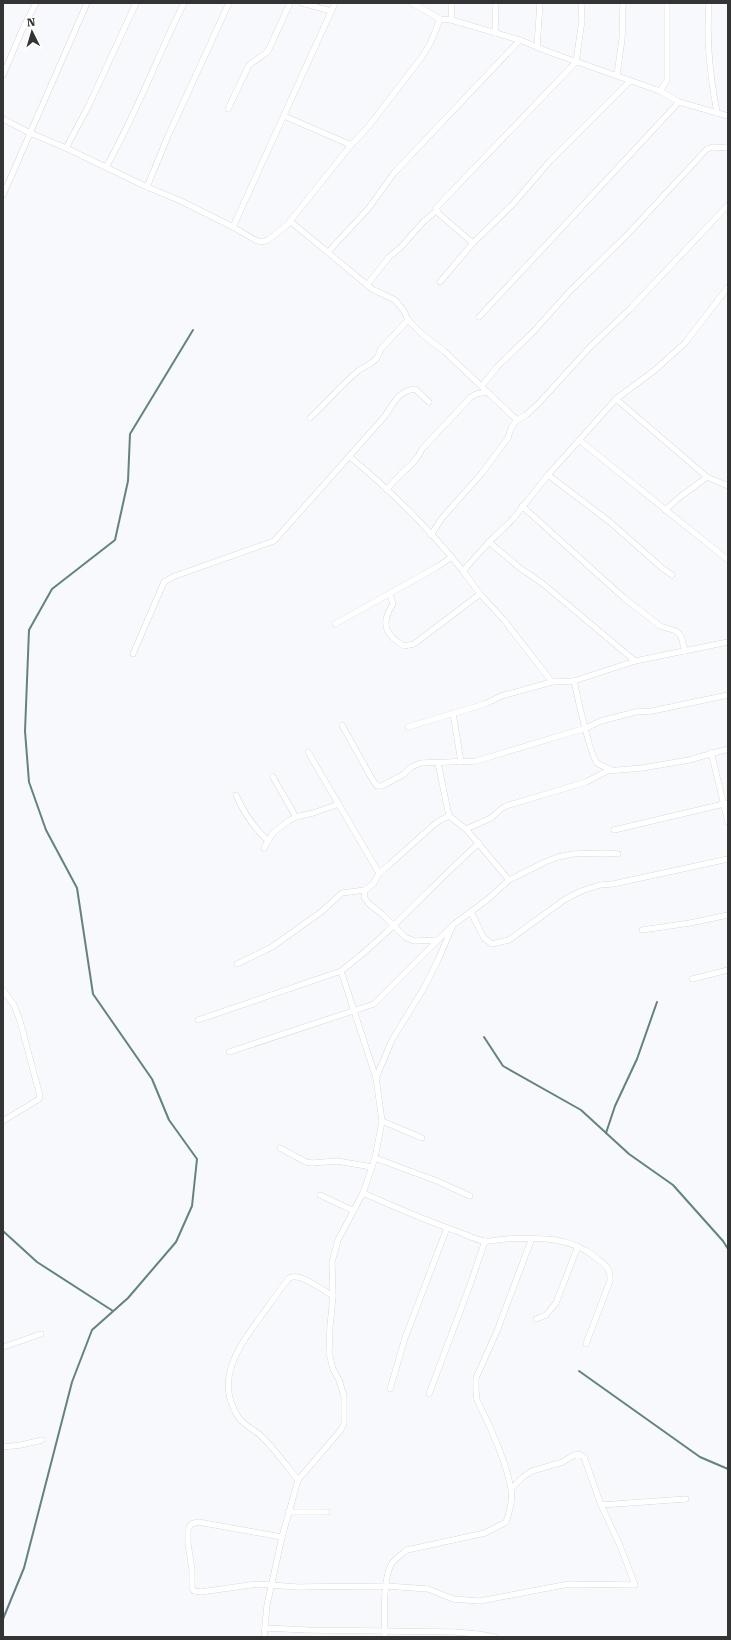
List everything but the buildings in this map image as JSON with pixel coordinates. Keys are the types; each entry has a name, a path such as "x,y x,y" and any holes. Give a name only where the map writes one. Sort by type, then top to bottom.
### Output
{"street":[{"path":"3,75 23,28 36,3"},
{"path":"3,195 87,3"},
{"path":"66,148 92,98 136,3"},
{"path":"106,167 129,125 184,3"},
{"path":"147,187 168,136 229,3"},
{"path":"228,109 249,65 266,53 269,49 290,3"},
{"path":"302,3 331,11"},
{"path":"233,227 335,3"},
{"path":"412,3 440,19 451,20 520,40 576,62 660,91 679,102 728,116"},
{"path":"451,20 452,3"},
{"path":"495,33 496,3"},
{"path":"537,47 540,3"},
{"path":"367,285 389,257 401,247 423,222 436,211 438,205 576,62 582,20 581,3"},
{"path":"617,75 622,39 623,3"},
{"path":"660,91 667,80 667,3"},
{"path":"709,3 707,38 708,59 717,113"},
{"path":"3,119 147,187 181,201 261,242 268,240 290,221 351,145 368,127 422,56 431,42 440,19"},
{"path":"328,252 368,209 394,173 520,40"},
{"path":"440,282 473,243 512,205 550,161 630,81"},
{"path":"479,317 679,102"},
{"path":"284,116 351,145"},
{"path":"482,386 497,367 534,331 570,291 627,235 707,149 713,147 728,148"},
{"path":"431,535 442,518 482,473 508,438 511,428 517,420 526,415 538,404 590,347 630,309 728,205"},
{"path":"436,211 473,243"},
{"path":"290,221 372,289 395,300 404,311 408,320 422,334 439,346 517,420"},
{"path":"463,571 489,542 513,519 548,475 616,399 655,370 685,343 728,287"},
{"path":"310,418 359,370 372,363 379,355 380,350 408,320"},
{"path":"133,654 164,582 175,576 274,541 350,457 385,416 398,396 406,390 415,389 429,402"},
{"path":"387,490 397,477 419,456 422,449 471,397 476,394 487,392"},
{"path":"616,399 707,477 728,486"},
{"path":"579,440 728,560"},
{"path":"350,457 387,490 452,557 480,594 504,620 552,682"},
{"path":"548,475 610,522 672,575"},
{"path":"665,510 707,477"},
{"path":"522,506 624,598 660,626 676,631 681,636 685,651"},
{"path":"489,542 520,568 542,583 635,661"},
{"path":"335,624 390,594 452,557"},
{"path":"457,564 472,562"},
{"path":"390,594 393,604 386,618 386,629 395,641 404,646 414,644 480,594"},
{"path":"408,727 486,704 501,696 552,682 574,681 635,661 728,642"},
{"path":"574,681 589,745 595,760 598,764 612,770"},
{"path":"342,725 358,756 377,786 382,786 404,774 411,766 421,763 476,761 586,728 601,721 635,712 652,711 728,695"},
{"path":"453,713 461,762"},
{"path":"466,829 491,818 506,806 586,782 607,771 642,768 688,760 711,752 728,749"},
{"path":"308,752 379,873"},
{"path":"711,752 726,804 728,822"},
{"path":"438,763 449,816 466,829 509,880"},
{"path":"273,777 296,817"},
{"path":"236,795 249,821 268,841"},
{"path":"264,848 280,826 296,817 339,804"},
{"path":"614,830 726,804"},
{"path":"237,964 272,947 321,912 342,893 365,890 374,883 379,873 438,822 449,816"},
{"path":"198,1020 341,970 358,958 393,926 449,870 479,843"},
{"path":"229,1052 365,1008 379,1000 453,925 488,899 509,880 534,867 558,857 594,853 618,854"},
{"path":"471,912 484,938 492,944 509,940 564,900 581,891 600,885 728,859"},
{"path":"365,890 364,897 369,904 382,914 409,940 437,940"},
{"path":"642,930 690,924 728,915"},
{"path":"376,1078 392,1040 424,988 453,925"},
{"path":"264,1637 267,1605 273,1585 288,1512 298,1480 340,1431 344,1424 344,1396 339,1380 333,1369 330,1352 330,1326 333,1296 333,1254 338,1240 363,1193 375,1158 382,1121 376,1078 341,970"},
{"path":"692,979 728,970"},
{"path":"3,990 14,1005 20,1021 40,1096 39,1099 3,1121"},
{"path":"382,1121 422,1138"},
{"path":"280,1148 306,1162 337,1161 372,1167"},
{"path":"375,1158 437,1181 470,1196"},
{"path":"363,1193 447,1228 485,1241 532,1238 565,1241 578,1246 606,1265 610,1272 610,1281 586,1344"},
{"path":"320,1195 354,1211"},
{"path":"390,1389 405,1338 447,1228"},
{"path":"385,1637 386,1586 388,1572 392,1563 407,1550 485,1533 506,1522 511,1510 511,1489 502,1461 477,1400 476,1378 497,1331 532,1238"},
{"path":"429,1394 485,1241"},
{"path":"536,1319 546,1315 556,1303 578,1246"},
{"path":"298,1480 261,1436 240,1419 233,1407 230,1397 228,1387 229,1376 234,1356 242,1341 289,1278 292,1276 300,1277 333,1296"},
{"path":"3,1347 41,1334"},
{"path":"3,1447 21,1446 42,1440"},
{"path":"282,1537 198,1522 191,1524 188,1530 188,1544 192,1569 192,1588 194,1591 201,1592 257,1584 297,1587 386,1586 428,1589 453,1599 480,1601 569,1584 611,1586 635,1585 619,1543 601,1505 588,1464 584,1457 579,1454 572,1456 563,1462 532,1471 523,1477 511,1489"},
{"path":"601,1505 686,1500"},
{"path":"288,1512 327,1512"},
{"path":"265,1628 455,1632 495,1637"}],"waterway":[{"path":"3,1619 24,1568 72,1382 92,1330 128,1298 176,1242 192,1206 197,1159 169,1120 152,1079 93,994 77,888 46,830 29,782 25,731 29,630 52,589 115,540 128,481 130,434 193,330"},
{"path":"606,1133 615,1106 637,1059 657,1002"},
{"path":"484,1037 503,1066 581,1110 629,1154 673,1185 723,1241 728,1249"},
{"path":"3,1231 37,1262 113,1311"},
{"path":"579,1371 700,1457 728,1469"}]}
